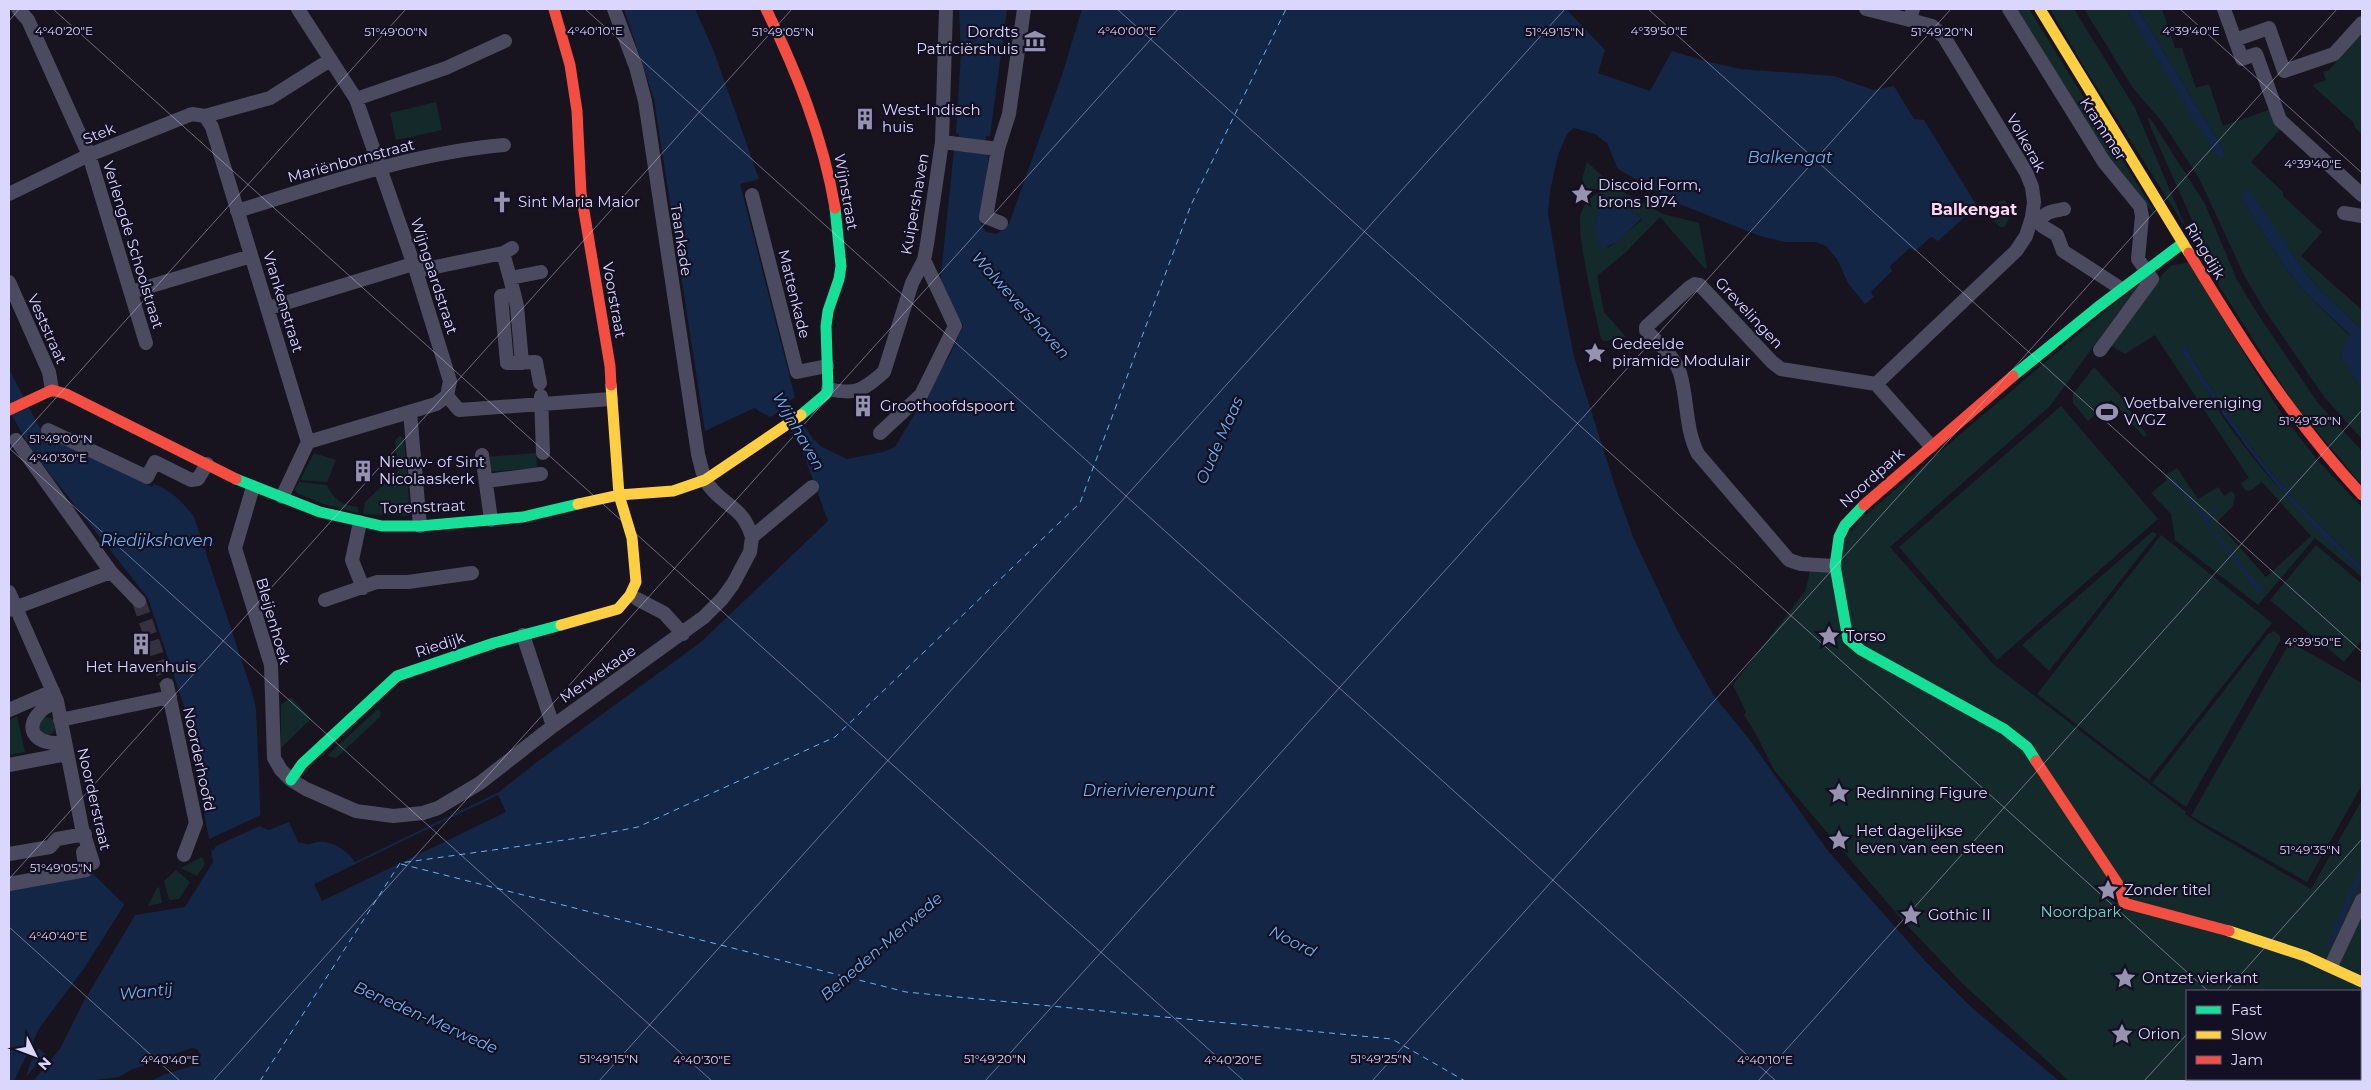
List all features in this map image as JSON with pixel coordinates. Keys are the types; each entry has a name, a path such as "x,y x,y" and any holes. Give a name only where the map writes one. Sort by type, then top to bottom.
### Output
{"street":[{"name":"Wijngaardstraat","path":"298,9 356,99 381,166 450,381 447,396"},
{"name":"Voorstraat","path":"554,9 570,65 577,111 581,193 610,366 618,495 632,538 636,582 634,597"},
{"name":"Taankade","path":"614,9 636,67 645,101 696,442 705,480"},
{"name":"Wijnstraat","path":"766,9 797,73 815,118 831,177 840,240 840,275 827,315 824,341 828,389"},
{"name":"Kuipershaven","path":"828,389 848,393 856,392 872,383 884,372 912,283 924,260 942,142 946,9"},
{"path":"1001,223 986,217 993,147 1009,114 1024,9"},
{"name":"Volkerak","path":"1866,9 1911,14 1932,26 1944,37 2026,172 2034,202 2030,226 2016,251 1876,384"},
{"name":"Krammer","path":"2009,9 2104,162 2140,206 2142,216 2138,259 2146,269"},
{"name":"Ringdijk","path":"2040,9 2248,350 2283,404 2319,449 2362,495"},
{"path":"2224,9 2242,59 2256,54 2280,120 2362,195"},
{"name":"Verlengde Schoolstraat","path":"19,12 28,20 89,155 146,343"},
{"path":"2265,78 2334,54 2362,22"},
{"path":"2235,40 2269,28 2284,71"},
{"path":"356,99 446,68 505,41"},
{"name":"Stek","path":"9,194 89,155 192,114 205,116 260,101 284,90 330,60"},
{"name":"Vrankenstraat","path":"205,116 212,128 269,308 308,442"},
{"path":"942,142 993,147"},
{"name":"Mariënbornstraat","path":"238,210 381,166 459,150 504,145"},
{"name":"Mattenkade","path":"752,195 797,372 827,366"},
{"path":"2064,209 2044,215 2041,219 2042,226 2057,235 2063,251 2120,288"},
{"path":"2344,213 2362,216"},
{"name":"Noordpark","path":"2183,243 2120,288 2056,339 1855,513 1845,525 1839,537 1835,566 1848,639 1860,650 2004,729 2027,747 2120,887 2124,903 2246,936 2331,966 2362,982"},
{"path":"269,308 415,268 507,250 514,294 501,296 507,364 536,362 540,394 543,453"},
{"path":"130,292 251,256"},
{"path":"880,433 920,395 955,326 924,260"},
{"path":"2100,350 2151,282 2152,279 2146,269"},
{"path":"510,278 541,272"},
{"name":"Veststraat","path":"9,282 49,372 52,390"},
{"name":"Grevelingen","path":"1835,566 1801,564 1789,560 1698,454 1690,435 1680,373 1674,362 1646,330 1646,327 1694,284 1700,286 1772,362 1781,369 1876,384"},
{"path":"1876,384 1931,446"},
{"name":"Torenstraat","path":"52,390 66,394 253,486 320,512 382,526 420,526 523,517 618,495 673,490 705,480 819,402 828,389"},
{"path":"9,410 52,390"},
{"path":"282,497 308,442 436,404 447,396 459,410 540,394 611,399"},
{"path":"410,412 420,526"},
{"path":"48,430 147,477 155,462 191,480 198,478 207,464"},
{"path":"16,440 111,572 139,601"},
{"path":"482,455 491,520"},
{"path":"486,481 541,474"},
{"path":"705,480 710,488 748,522 752,537 812,487"},
{"name":"Bleijenhoek","path":"253,486 235,548 271,665 274,758 281,770 291,780 306,789 356,811"},
{"path":"360,522 352,560 364,588"},
{"name":"Merwekade","path":"356,811 393,816 423,812 438,808 480,783 553,726 683,634 716,605 733,584 750,552 752,537"},
{"path":"12,609 111,572"},
{"path":"325,600 377,582 408,582 472,573"},
{"name":"Noorderstraat","path":"9,592 12,609 55,696 82,828 93,863"},
{"path":"634,597 664,613 683,634"},
{"name":"Riedijk","path":"291,780 302,764 397,676 523,635 618,609 634,597"},
{"path":"523,635 553,726"},
{"name":"Noorderhoofd","path":"60,720 168,691 196,823 184,855"},
{"path":"9,710 55,696"},
{"name":"Noorderstraat","path":"55,696 34,720 35,736 40,741 57,744 66,748"},
{"path":"9,765 66,748"},
{"path":"9,854 50,848 57,839 86,839"},
{"path":"9,884 86,870 82,844 86,839"},
{"path":"2331,966 2362,900"}],"green space":[{"path":"2015,9 2029,9 2159,219 2103,153"},
{"path":"2050,9 2074,9 2135,108 2186,228 2086,70"},
{"path":"2084,9 2126,9 2218,157 2224,154 2223,149 2138,9 2162,9 2175,48 2182,48 2196,88 2209,84 2223,126 2274,108 2281,128 2251,162 2283,192 2283,196 2322,232 2301,256 2362,310 2362,329 2320,290 2305,272 2249,190 2241,197 2283,264 2305,292 2350,336 2341,357 2362,390 2362,439 2325,398 2264,309 2245,277 2199,178 2163,123 2133,88"},
{"path":"2362,33 2362,134 2355,128 2354,123 2312,85 2326,80 2323,72 2329,70"},
{"path":"436,102 442,130 396,140 390,113"},
{"path":"2150,118 2205,204 2237,280 2257,313 2318,403 2362,451 2362,485 2294,404 2199,254 2203,253 2204,247 2151,128 2148,119"},
{"path":"1587,162 1613,186 1598,189 1579,204 1579,189"},
{"path":"1606,190 1621,191 1663,214 1699,223 1707,267 1705,269 1660,217 1625,253 1597,276 1604,312 1626,337 1605,341 1601,339 1591,294 1583,255 1580,223 1581,213 1585,205 1590,198","holes":["1610,201 1618,203 1642,218 1641,221 1608,248 1597,229 1596,217 1603,206"]},
{"path":"2005,200 2009,217 2004,227 2000,227 1991,219 1990,212 2000,201"},
{"path":"2188,262 2281,413 2318,461 2362,507 2362,567 2301,506 2267,467 2234,423 2185,346 2211,398 2247,450 2265,472 2322,533 2362,572 2362,577 2315,538 2258,605 2175,540 2171,514 2151,493 2167,480 2164,476 2177,468 2198,499 2218,487 2224,496 2232,491 2235,496 2233,506 2217,522 2266,577 2311,536 2262,482 2250,491 2245,490 2241,483 2249,478 2155,335 2125,354 2110,345 2168,269 2173,265"},
{"name":"Noordpark","path":"2136,288 2050,406 1890,547 1993,664 2186,812 2185,814 2311,889 2362,800 2362,892 2346,930 2362,909 2362,1081 2069,1081 1963,984 1902,920 1774,770 1744,715 1746,712 1733,685 1806,590 1810,570 1821,570 1862,518 2109,308"},
{"path":"2094,367 2119,394 2147,435 2144,437 2111,400 2088,421 2073,403 2073,394"},
{"path":"2061,406 2158,519 1997,660 1899,547"},
{"path":"400,436 404,438 410,514 408,516 363,514 365,502 398,471 395,440"},
{"path":"314,453 336,460 327,482 300,480"},
{"path":"536,453 537,468 486,472 485,457"},
{"path":"299,482 327,485 339,501 358,507 358,513 323,504 297,493 295,489"},
{"path":"2152,532 2157,534 2049,671 2022,645"},
{"path":"2161,535 2272,623 2149,780 2037,694"},
{"path":"2316,545 2362,584 2362,640 2344,662 2270,600"},
{"path":"2274,631 2280,636 2280,641 2186,807 2152,783 2268,634"},
{"path":"2290,642 2362,683 2362,785 2307,882 2191,816"},
{"path":"291,697 311,719 281,748 281,705"},
{"path":"378,709 381,712 380,717 336,758 328,755"},
{"path":"17,716 25,752 9,755 9,720"},
{"path":"47,717 53,720 56,726 53,732 47,735 41,732 38,726 41,720"},
{"path":"202,857 205,864 197,876 181,868"},
{"path":"176,870 190,882 179,899 169,900 164,881"},
{"path":"159,887 162,903 148,906 157,888"}],"water":[{"path":"624,9 695,9 713,49 759,179 740,184 795,397 788,402 813,439 822,447 847,459 883,452 895,447 950,355 963,325 940,284 954,151 959,148 959,134 956,133 961,54 959,9 1007,9 990,136 986,136 985,150 989,153 981,224 986,232 997,234 1009,224 1063,72 1082,9 1566,9 1605,50 1598,73 1650,91 1672,51 1741,69 1834,76 1873,90 1894,86 1914,119 1924,120 1977,206 1938,241 1931,237 1915,251 1910,248 1890,266 1892,271 1871,292 1874,297 1865,304 1848,283 1837,259 1826,246 1816,242 1785,242 1760,236 1677,203 1618,169 1607,143 1595,134 1574,128 1567,134 1558,155 1550,191 1548,213 1574,357 1616,489 1633,537 1677,630 1714,696 1749,739 1828,851 1926,962 1971,1007 2059,1081 151,1081 165,1074 189,1067 201,1055 197,1049 192,1048 131,1070 119,1077 86,1081 9,1081 9,886 90,871 135,915 185,907 213,862 187,715 148,598 32,451 9,410 9,369 38,425 45,433 152,487 154,484 166,490 181,502 194,517 256,709 261,827 269,830 289,822 298,842 307,844 317,842 331,843 345,851 355,862 499,792 701,642 828,521 801,447 777,413 770,417 754,408 705,431 654,99"},
{"path":"2126,9 2138,9 2223,149 2224,154 2220,158 2215,154"},
{"path":"2249,189 2305,272 2320,290 2362,329 2362,390 2341,357 2350,335 2305,292 2283,264 2240,196"},
{"path":"1610,201 1618,203 1642,218 1618,241 1603,249 1596,235 1595,223 1601,207"},
{"path":"2185,346 2224,408 2256,453 2301,506 2362,567 2362,572 2335,548 2285,495 2240,439 2180,349"},
{"path":"2172,477 2202,512 2207,513 2223,504 2210,517 2211,526 2263,590 2262,593 2259,594 2200,515 2171,480"},
{"path":"2362,864 2362,878 2331,947 2328,947 2326,945"}],"pier":[{"path":"498,795 506,812 322,901 314,884"},
{"path":"261,815 264,824 209,851 207,840"},
{"path":"126,902 137,912 84,1001 60,1049 33,1081 14,1081 40,1027 83,970","holes":["38,1048 46,1054 26,1077"]}],"ferry route":[{"path":"260,1081 400,863 586,837 638,827 835,737 1080,503 1191,205 1286,9"},
{"path":"401,864 906,992 1392,1039 1465,1081"}],"tunnel":[{"path":"139,601 167,685"}],"traffic: fast":[{"path":"801,415 826,394 828,389 826,326 828,311 839,279 841,266 835,208"},
{"path":"2013,376 2098,307 2183,243"},
{"path":"236,479 320,512 382,526 420,526 523,517 578,504"},
{"path":"1864,505 1845,525 1839,537 1835,566 1848,639 1861,650 2004,729 2027,747 2036,761"},
{"path":"291,780 302,764 397,676 494,643 561,625"}],"traffic: slow":[{"path":"2040,9 2189,253"},
{"path":"561,625 618,609 630,595 636,582 632,538 619,495 611,385"},
{"path":"578,504 619,495 673,491 705,480 801,415"},
{"path":"2229,931 2305,956 2362,982"}],"traffic: jam":[{"path":"554,9 570,65 577,111 581,193 610,366 611,385"},
{"path":"766,9 808,106 824,156 835,208"},
{"path":"2189,253 2229,318 2290,408 2336,466 2362,495"},
{"path":"1864,505 2013,376"},
{"path":"9,410 52,390 66,394 236,479"},
{"path":"2036,761 2120,887 2124,903 2229,931"}],"place":[{"name":"Dordts Patriciërshuis","path":"1035,41"},
{"name":"West-Indisch huis","path":"865,119"},
{"name":"Discoid Form, brons 1974","path":"1582,194"},
{"name":"Sint Maria Maior","path":"502,202"},
{"name":"Gedeelde piramide Modulair","path":"1595,353"},
{"name":"Groothoofdspoort","path":"863,406"},
{"name":"Voetbalvereniging VVGZ","path":"2107,412"},
{"name":"Nieuw- of Sint Nicolaaskerk","path":"363,471"},
{"name":"Torso","path":"1829,636"},
{"name":"Het Havenhuis","path":"141,644"},
{"name":"Redinning Figure","path":"1839,793"},
{"name":"Het dagelijkse leven van een steen","path":"1839,840"},
{"name":"Zonder titel","path":"2108,890"},
{"name":"Gothic II","path":"1911,915"},
{"name":"Ontzet vierkant","path":"2125,978"},
{"name":"Orion","path":"2122,1034"}],"district":[{"name":"Balkengat","path":"1974,209"}],"water label":[{"name":"Wolwevershaven","path":"1021,305"},
{"name":"Wijnhaven","path":"799,431"},
{"name":"Oude Maas","path":"1219,440"},
{"name":"Riedijkshaven","path":"157,540"},
{"name":"Drierivierenpunt","path":"1149,790"},
{"name":"Noord","path":"1293,941"},
{"name":"Beneden-Merwede","path":"881,946"},
{"name":"Wantij","path":"146,991"},
{"name":"Beneden-Merwede","path":"426,1017"}]}
